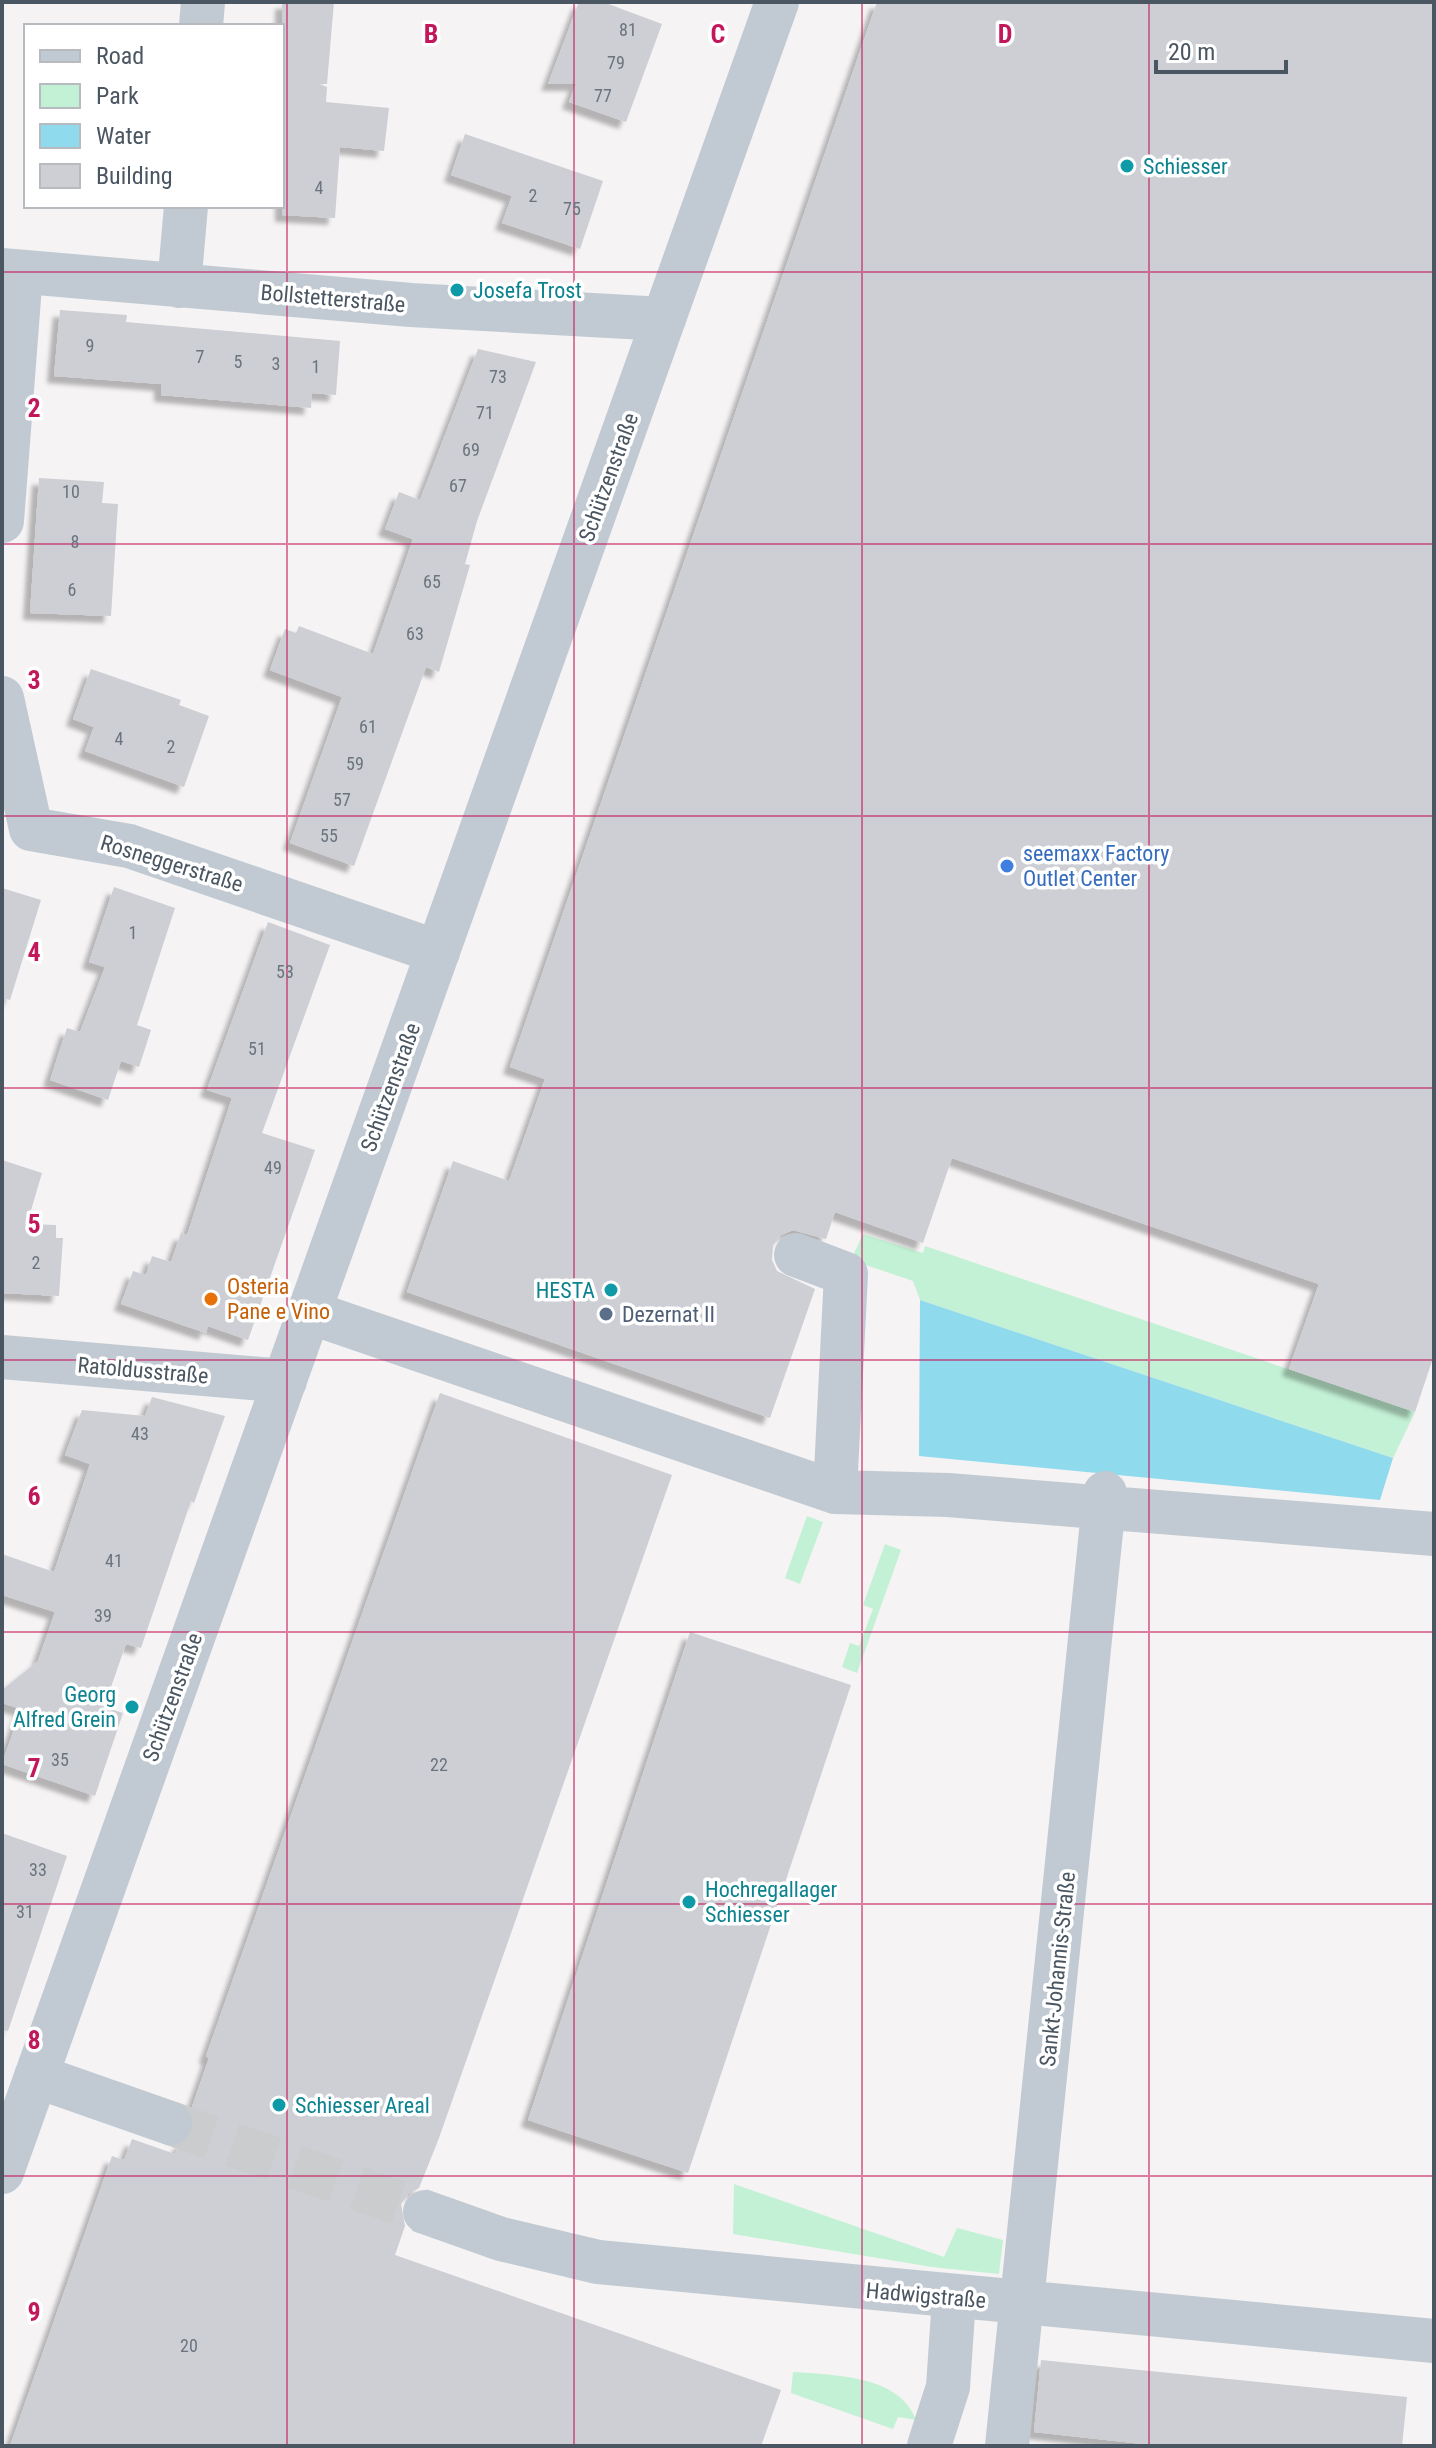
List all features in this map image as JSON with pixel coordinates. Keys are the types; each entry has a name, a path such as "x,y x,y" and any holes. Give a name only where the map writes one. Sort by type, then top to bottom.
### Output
{"street":[{"path":"201,24 203,2"},
{"name":"Schützenstraße","path":"5,2153 36,2076 777,2"},
{"path":"179,286 186,208"},
{"path":"2,521 12,271"},
{"name":"Bollstetterstraße","path":"12,271 179,286 664,319"},
{"name":"Rosneggerstraße","path":"2,698 16,827 129,846 438,952"},
{"path":"796,1255 846,1274 835,1492"},
{"path":"309,1312 835,1492 1104,1500 1434,1534"},
{"name":"Ratoldusstraße","path":"2,1357 285,1381"},
{"name":"Sankt-Johannis-Straße","path":"1007,2446 1104,1500"},
{"path":"36,2076 170,2123"},
{"name":"Hadwigstraße","path":"425,2212 512,2243 598,2262 1434,2341"},
{"path":"929,2446 948,2387 954,2298"}],"green space":[{"path":"863,1234 923,1253 925,1246 1415,1412 1393,1458 920,1300 913,1281 851,1260"},
{"path":"807,1516 823,1522 800,1584 785,1578"},
{"path":"885,1544 901,1550 857,1673 842,1667 850,1643 859,1646 873,1609 863,1605"},
{"path":"734,2184 944,2257 957,2228 1003,2240 999,2274 932,2267 733,2234"},
{"path":"793,2372 846,2377 881,2386 908,2405 916,2420 898,2417 893,2429 791,2393"}],"water":[{"path":"920,1300 1393,1458 1380,1500 919,1456"}],"building":[{"path":"282,2 334,2 327,84 319,84 327,87 326,102 389,108 384,151 340,147 335,218 282,215"},
{"path":"579,2 603,2 662,24 626,122 569,102 576,84 548,84"},
{"name":"seemaxx Factory Outlet Center","path":"877,2 1434,2 1434,1355 1415,1412 1289,1369 1319,1284 952,1158 923,1243 835,1212 826,1239 793,1230 781,1235 773,1245 772,1260 777,1271 815,1289 770,1418 407,1292 453,1161 509,1181 545,1079 510,1067"},
{"path":"465,134 603,181 580,249 502,223 512,196 451,175"},
{"path":"60,310 127,315 126,322 340,341 336,395 312,393 311,408 161,395 161,384 54,376"},
{"path":"478,349 536,362 477,521 465,564 470,565 439,672 426,667 354,866 290,843 342,697 270,670 285,629 296,633 299,626 373,654 413,539 385,529 399,492 420,500"},
{"path":"39,478 104,482 102,503 118,504 111,616 30,613"},
{"path":"91,669 181,700 179,705 209,716 184,787 85,751 94,727 73,719"},
{"path":"114,887 175,908 137,1025 151,1030 139,1067 121,1061 108,1100 50,1080 67,1028 80,1032 105,967 89,962"},
{"path":"2,888 41,900 10,1000 2,998"},
{"path":"268,922 330,945 262,1133 315,1150 248,1340 208,1326 206,1333 121,1304 133,1271 146,1275 152,1256 171,1262 181,1233 187,1235 232,1098 207,1090"},
{"path":"2,1160 42,1173 27,1224 56,1225 56,1238 63,1238 59,1296 2,1293"},
{"path":"440,1393 672,1475 439,2138 419,2188 408,2194 401,2204 405,2226 395,2255 781,2390 761,2446 10,2446 112,2156 124,2160 132,2139 175,2154 178,2146 193,2132 195,2119 191,2110 209,2058 206,2056"},
{"path":"152,1397 225,1416 194,1503 191,1501 141,1648 126,1644 104,1707 123,1713 95,1796 2,1764 21,1709 2,1703 2,1690 38,1661 55,1612 2,1595 2,1554 54,1572 90,1464 65,1455 82,1410 145,1416"},
{"name":"Hochregallager Schiesser","path":"690,1632 851,1685 688,2173 528,2120"},
{"path":"2,1833 67,1856 8,2031 2,2030"},
{"path":"1041,2360 1407,2397 1402,2446 1161,2446 1034,2432"}],"tunnel":[{"path":"170,2123 425,2212"}],"place":[{"name":"Schiesser","path":"1127,166"},
{"name":"Josefa Trost","path":"457,290"},
{"name":"seemaxx Factory Outlet Center","path":"1007,866"},
{"name":"HESTA","path":"611,1290"},
{"name":"Osteria Pane e Vino","path":"211,1299"},
{"name":"Dezernat II","path":"606,1314"},
{"name":"Georg Alfred Grein","path":"132,1707"},
{"name":"Hochregallager Schiesser","path":"689,1902"},
{"name":"Schiesser Areal","path":"279,2105"}]}
